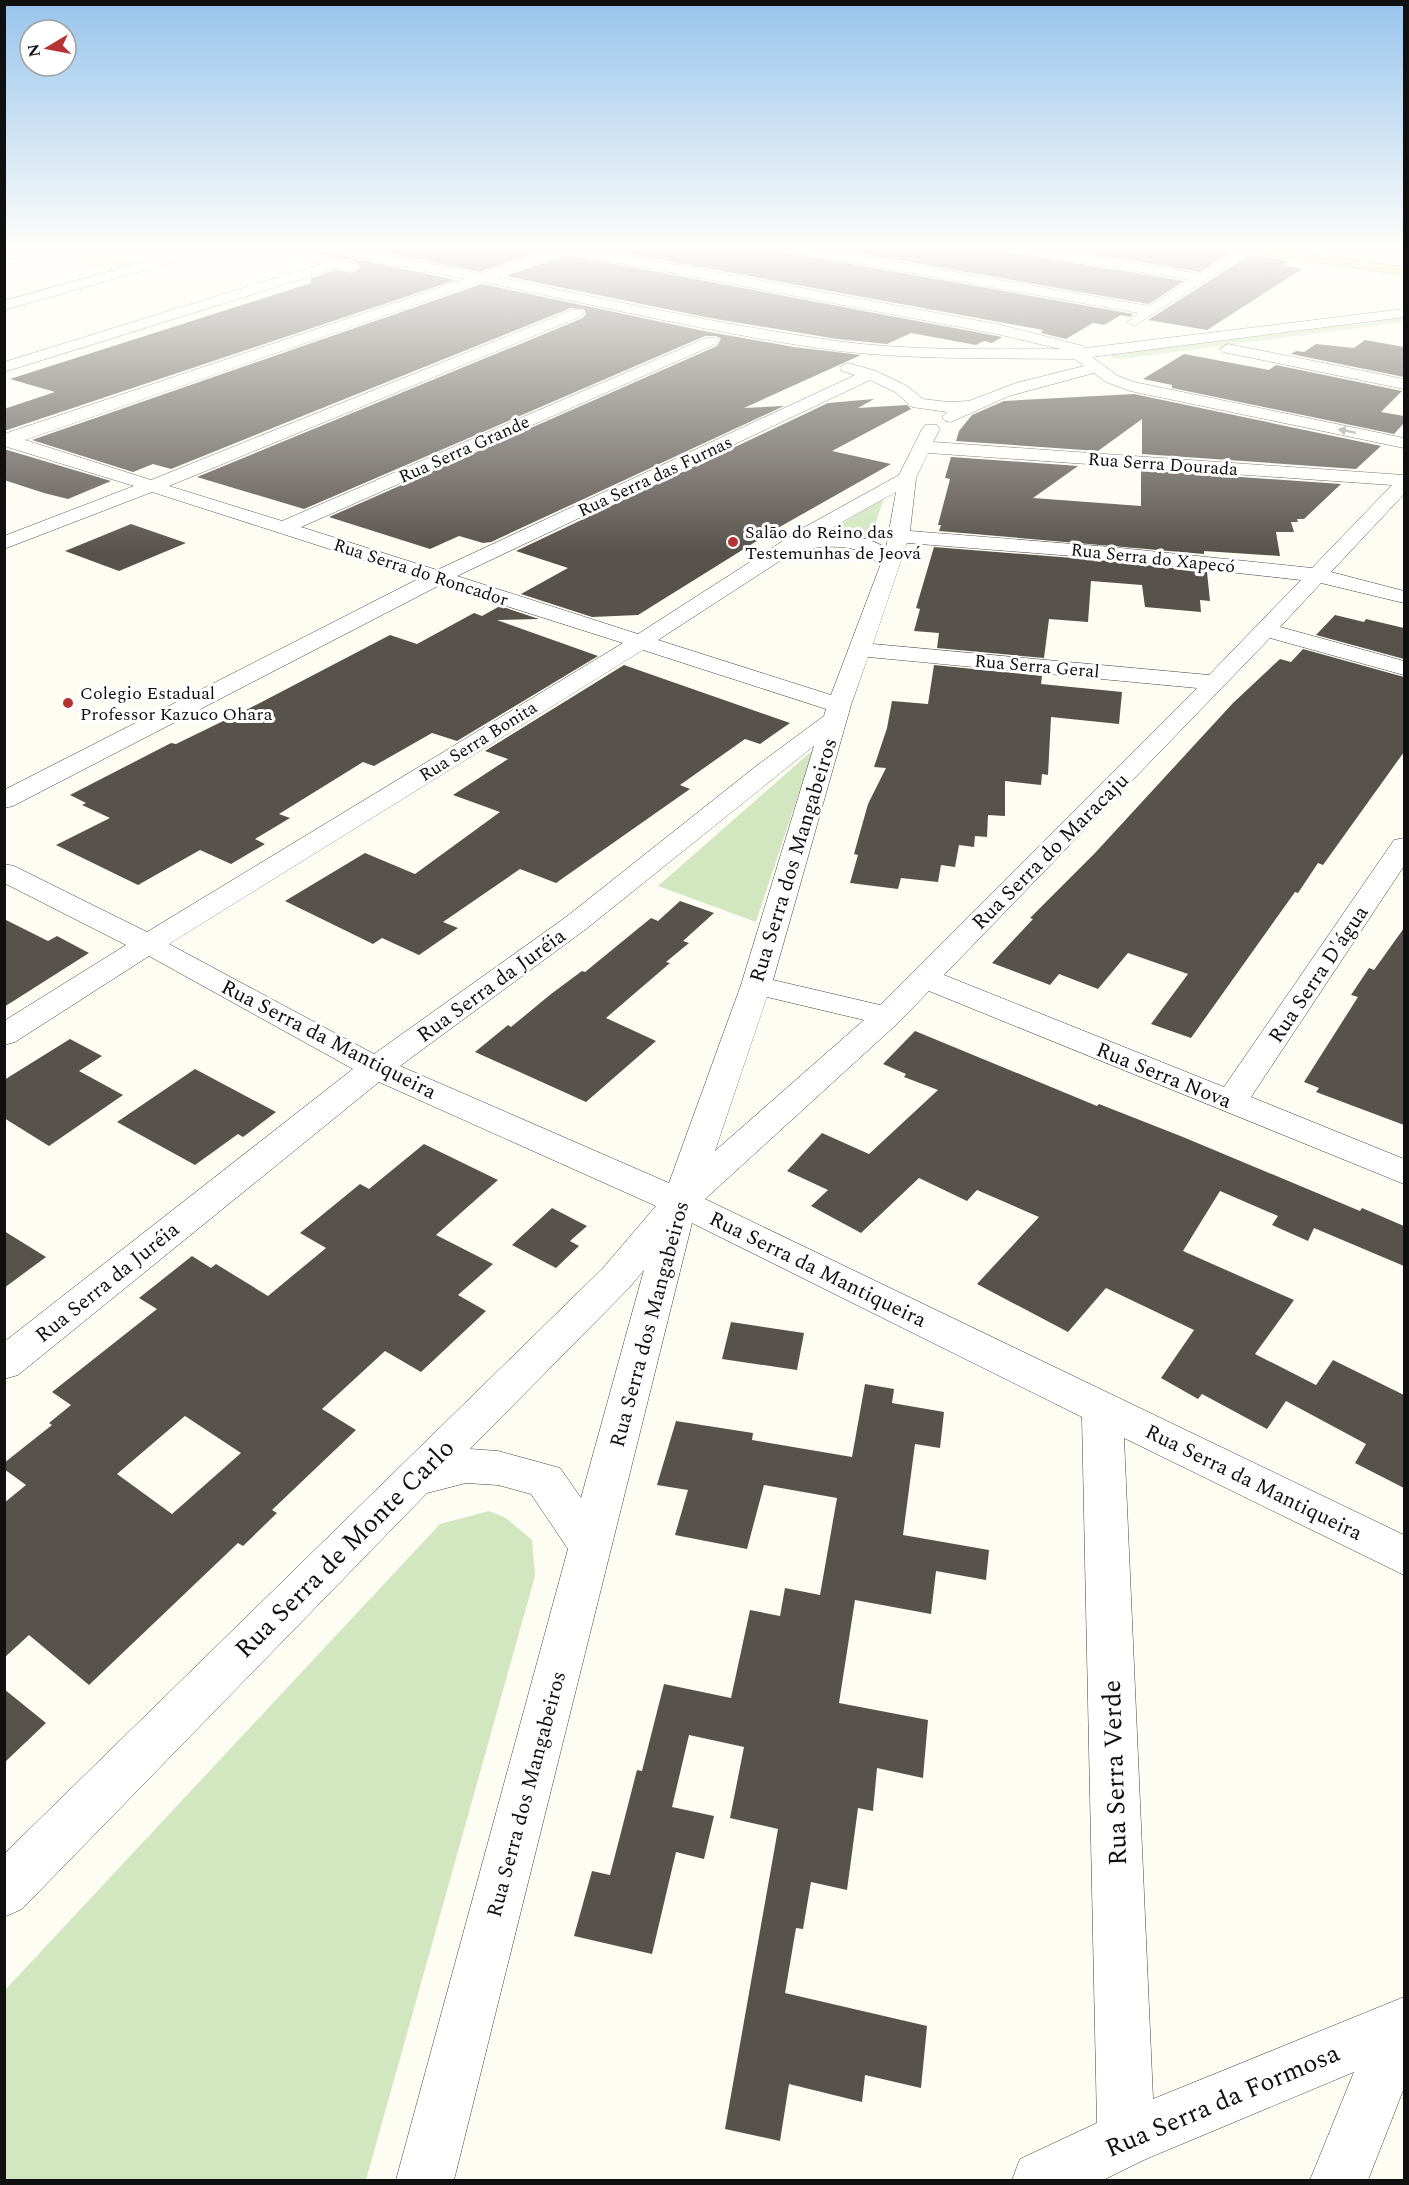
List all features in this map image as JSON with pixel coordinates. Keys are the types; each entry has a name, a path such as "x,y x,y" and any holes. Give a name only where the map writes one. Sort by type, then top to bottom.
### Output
{"street":[{"path":"4,367 62,349"},
{"path":"6,440 273,349"},
{"path":"4,543 495,349"},
{"name":"Rua Serra Grande","path":"283,528 701,349"},
{"path":"836,349 825,361 870,374 901,389 918,403 931,429"},
{"path":"886,349 1037,355 1110,349"},
{"path":"1037,355 1044,352 1045,349"},
{"path":"1069,349 1078,352 1112,379 1130,386 1404,443"},
{"path":"1078,352 1084,349"},
{"path":"907,478 931,429 969,406 1024,385 1098,368 1228,349 1404,384"},
{"name":"Rua Serra das Furnas","path":"4,800 439,577 870,374"},
{"path":"918,403 948,407 969,406"},
{"name":"Rua Serra do Roncador","path":"6,440 439,577 837,712"},
{"name":"Rua Serra Dourada","path":"922,447 1404,482"},
{"name":"Rua Serra dos Mangabeiros","path":"425,2181 680,1202 756,985 837,712 891,565 899,536 907,478"},
{"name":"Rua Serra Bonita","path":"4,1035 639,643 810,532 907,478"},
{"name":"Rua Serra do Maracaju","path":"680,1202 887,1016 1215,683 1404,482"},
{"name":"Rua Serra do Xapecó","path":"899,536 1111,553 1316,575 1404,597"},
{"path":"791,546 811,541 844,541 878,551 891,565"},
{"path":"1265,630 1404,668"},
{"name":"Rua Serra Geral","path":"859,649 1215,683"},
{"name":"Rua Serra da Juréia","path":"4,1364 376,1068 576,923 837,712"},
{"name":"Rua Serra D'água","path":"1231,1102 1404,846"},
{"name":"Rua Serra da Mantiqueira","path":"4,872 148,944 376,1068 680,1202 1404,1556"},
{"name":"Rua Serra Nova","path":"925,978 1404,1172"},
{"path":"756,985 887,1016"},
{"name":"Rua Serra de Monte Carlo","path":"4,1891 616,1278 680,1202"},
{"name":"Rua Serra Verde","path":"1102,1407 1126,2139"},
{"path":"413,1479 466,1466 498,1468 545,1480 590,1546"},
{"path":"1339,2181 1403,2024"},
{"name":"Rua Serra da Formosa","path":"1041,2181 1126,2139 1403,2024"}],"green space":[{"path":"1151,349 1198,349 1121,359 1111,357 1111,354"},
{"path":"884,498 869,543 823,535"},
{"path":"813,750 756,922 658,886"},
{"path":"489,1511 506,1518 532,1540 535,1576 366,2180 6,2180 4,2178 5,1990 440,1524"}],"building":[{"path":"104,349 250,349 4,431 4,409 55,392 10,379"},
{"path":"295,349 469,349 171,469 153,464 133,472 32,440"},
{"path":"508,349 675,349 304,509 197,477"},
{"path":"710,349 810,349 861,355 744,408 784,406 491,542 483,543 459,536 430,549 329,517"},
{"path":"1309,349 1404,349 1404,377 1291,354 1296,351 1304,352"},
{"path":"1184,354 1269,370 1276,365 1402,391 1381,412 1404,416 1404,423 1394,434 1172,388 1172,385 1143,379"},
{"path":"1134,394 1381,446 1356,469 1142,454 1142,419 1098,451 956,441 959,431 972,415 1004,401"},
{"path":"874,399 858,408 907,405 911,409 832,451 891,464 776,529 638,615 592,617 521,594 568,568 516,551 828,403"},
{"path":"4,449 111,481 68,499 44,493 4,480"},
{"path":"951,457 1078,466 1033,498 1141,506 1141,470 1341,484 1304,519 1291,522 1294,532 1276,532 1280,556 1204,551 1204,554 939,531 941,525 938,525 950,479 945,478"},
{"path":"131,524 186,543 119,571 65,551"},
{"path":"934,547 1111,561 1207,572 1210,601 1200,600 1201,612 1145,607 1142,585 1091,581 1088,622 1049,619 1044,658 937,648 939,633 914,631 920,609 916,608"},
{"path":"500,606 539,619 497,620 598,656 457,741 432,733 374,766 363,762 279,814 290,818 255,839 265,844 231,864 200,850 138,885 56,845 110,818 82,805 86,803 70,795 171,743 176,744 250,708 390,635 417,644 474,613 482,616"},
{"path":"1335,615 1364,622 1366,619 1404,628 1404,659 1316,635"},
{"path":"1303,649 1404,677 1404,752 1323,865 1318,863 1298,893 1295,892 1191,1038 1151,1024 1188,974 1128,953 1098,989 1059,974 1050,985 992,963 1033,919 1030,918 1095,853 1233,703 1280,659 1291,662"},
{"path":"624,665 790,723 760,744 745,739 680,785 690,789 556,883 520,869 443,922 458,928 419,955 382,938 373,944 285,901 365,853 415,874 500,812 453,795 508,759 485,751"},
{"path":"934,665 1042,676 1041,684 1122,692 1119,724 1051,717 1048,775 1042,774 1041,785 1005,781 1005,816 988,815 987,837 975,836 974,847 959,845 955,867 941,865 938,882 901,878 898,889 850,883 858,855 854,854 868,804 886,768 874,767 887,728 892,701 928,704"},
{"path":"680,901 714,913 683,941 689,943 666,962 670,963 606,1018 656,1041 586,1102 475,1052 582,971 585,972 651,918 658,921"},
{"path":"4,919 48,941 57,936 89,953 4,1007"},
{"path":"1404,928 1404,1125 1316,1092 1319,1088 1304,1082 1358,997 1351,995 1369,968 1374,970"},
{"path":"915,1031 1097,1106 1099,1104 1183,1137 1360,1211 1362,1208 1404,1226 1404,1266 1314,1228 1308,1241 1272,1225 1278,1216 1220,1191 1183,1251 1294,1300 1255,1354 1316,1385 1333,1360 1404,1395 1404,1488 1355,1463 1366,1444 1286,1401 1267,1429 1202,1394 1198,1399 1161,1378 1194,1330 1106,1288 1068,1332 977,1284 1039,1217 977,1190 967,1201 919,1178 861,1233 811,1206 828,1190 787,1171 822,1133 869,1154 938,1090 904,1077 906,1074 883,1064"},
{"path":"70,1039 102,1056 79,1071 123,1095 49,1146 4,1118 4,1080"},
{"path":"195,1069 276,1112 243,1137 238,1134 195,1165 117,1122"},
{"path":"424,1144 498,1180 436,1235 493,1264 458,1295 486,1311 421,1372 385,1351 322,1409 356,1430 272,1510 277,1513 243,1546 238,1543 89,1685 29,1635 4,1658 4,1503 26,1485 4,1469 4,1463 52,1425 49,1423 71,1405 52,1392 157,1309 139,1298 192,1256 211,1268 216,1264 268,1296 326,1248 300,1233 360,1184 369,1189","holes":["185,1416 241,1453 172,1514 117,1474"]},
{"path":"552,1208 587,1226 570,1241 579,1246 556,1268 512,1245"},
{"path":"4,1231 46,1257 4,1288"},
{"path":"731,1322 804,1333 797,1370 722,1359"},
{"path":"865,1384 894,1389 892,1403 944,1412 940,1448 915,1444 903,1535 989,1550 986,1580 936,1571 931,1614 855,1600 839,1703 928,1720 923,1778 877,1768 873,1811 858,1808 847,1890 811,1882 803,1929 796,1928 785,1993 927,2026 921,2088 865,2075 862,2102 789,2084 780,2141 725,2129 778,1829 730,1818 744,1747 689,1735 672,1807 714,1816 704,1859 676,1852 652,1954 574,1936 592,1871 610,1875 637,1770 642,1771 664,1684 731,1698 750,1610 780,1616 785,1588 820,1595 837,1498 764,1485 747,1549 675,1535 688,1490 657,1485 676,1421 753,1433 752,1440 852,1457"},
{"path":"4,1689 46,1723 4,1763"}],"place":[{"name":"Salão do Reino das Testemunhas de Jeová","path":"733,542"},
{"name":"Colegio Estadual Professor Kazuco Ohara","path":"68,703"}]}
